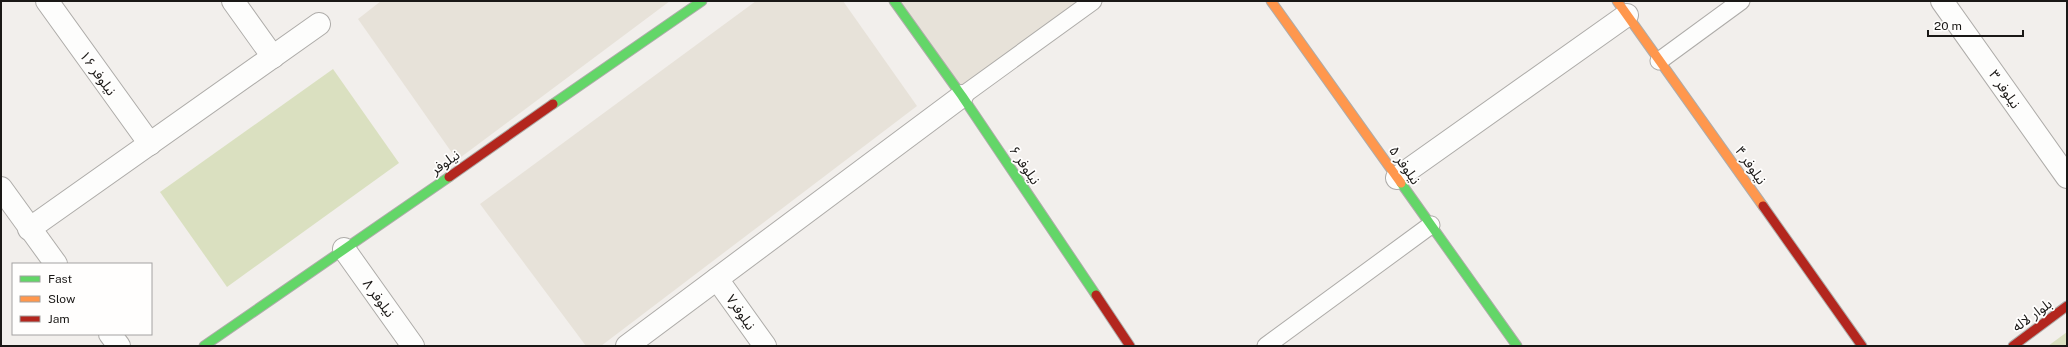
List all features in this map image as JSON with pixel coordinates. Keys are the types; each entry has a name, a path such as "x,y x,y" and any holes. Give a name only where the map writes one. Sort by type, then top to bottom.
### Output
{"street":[{"name":"نیلوفر ۱۶","path":"47,1 150,144"},
{"path":"233,1 273,57"},
{"name":"نیلوفر","path":"204,346 702,1"},
{"name":"نیلوفر ۶","path":"894,1 962,96 1130,346"},
{"name":"نیلوفر ۵","path":"1271,1 1517,346"},
{"name":"نیلوفر ۳","path":"1942,1 2067,177"},
{"path":"1397,178 1622,8"},
{"name":"نیلوفر ۴","path":"1622,8 1862,346"},
{"path":"29,229 319,24"},
{"path":"627,346 962,96"},
{"path":"1,188 29,229 55,263"},
{"name":"نیلوفر ۸","path":"344,249 413,346"},
{"name":"نیلوفر۷","path":"717,279 765,346"},
{"name":"بلوار لاله","path":"2013,346 2067,306"},
{"path":"111,335 119,346"}],"lane":[{"path":"962,96 1094,1"},
{"path":"1659,60 1741,1"},
{"path":"1266,346 1431,225"}],"shaded area":[{"path":"381,1 670,1 457,160 358,19"},
{"path":"756,1 843,1 917,106 601,346 586,346 480,204"},
{"path":"894,1 1093,1 962,96"}],"green space":[{"path":"333,69 399,163 227,287 160,192"},
{"path":"2067,332 2067,346 2048,346"}],"traffic: fast":[{"path":"553,104 702,1"},
{"path":"894,1 962,96 1096,295"},
{"path":"204,346 449,177"},
{"path":"1401,183 1517,346"}],"traffic: slow":[{"path":"1271,1 1401,183"},
{"path":"1617,1 1763,206"}],"traffic: jam":[{"path":"449,177 553,104"},
{"path":"1763,206 1862,346"},
{"path":"1096,295 1130,346"},
{"path":"2013,346 2067,306"}]}
